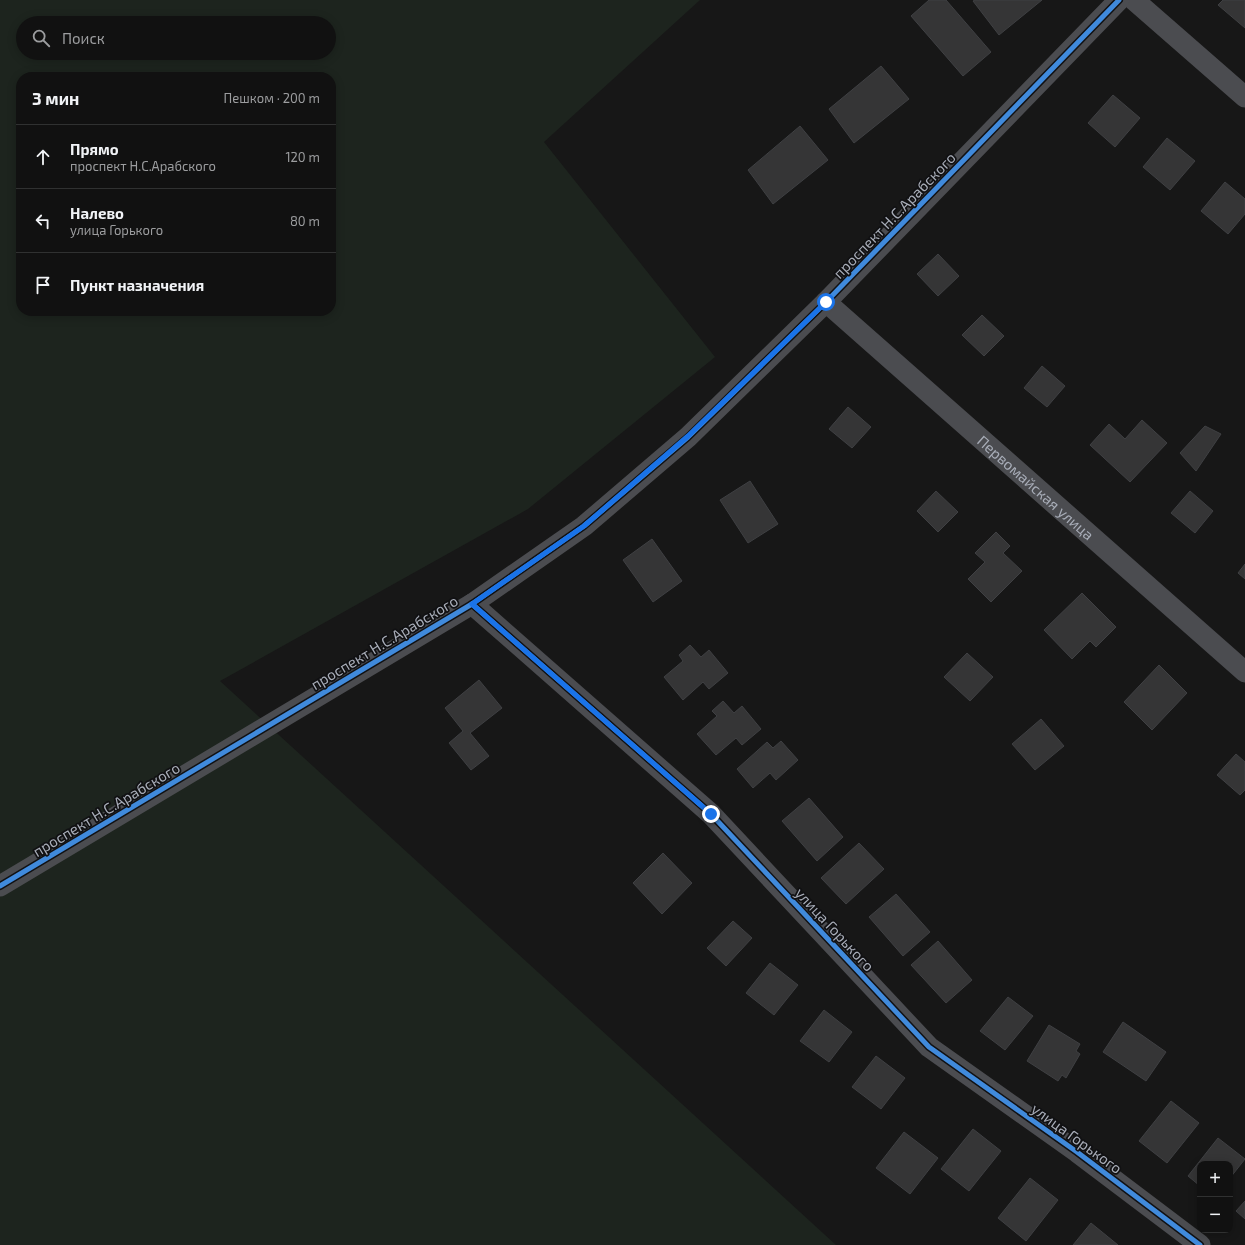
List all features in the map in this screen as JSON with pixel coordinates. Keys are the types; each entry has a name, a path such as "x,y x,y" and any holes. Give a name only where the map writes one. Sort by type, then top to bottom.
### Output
{"street":[{"name":"проспект Н.С.Арабского","path":"0,886 472,604 584,526 688,436 826,302 1119,0"},
{"path":"1134,0 1245,97"},
{"name":"Первомайская улица","path":"826,302 1245,672"},
{"name":"улица Горького","path":"472,604 711,814 929,1047 1077,1152 1200,1245"}],"shaded area":[{"path":"0,0 700,0 544,142 715,357 528,509 220,681 836,1245 0,1245"}],"building":[{"path":"929,0 946,0 991,52 963,76 911,16"},
{"path":"1042,0 999,35 973,1"},
{"path":"1223,0 1245,0 1245,28 1218,5"},
{"path":"881,66 909,99 854,143 829,109"},
{"path":"1113,95 1140,118 1115,147 1088,123"},
{"path":"800,126 828,160 773,204 748,170"},
{"path":"1167,138 1195,161 1170,190 1143,167"},
{"path":"1225,182 1245,199 1245,214 1228,234 1201,211"},
{"path":"938,254 959,276 938,296 917,274"},
{"path":"982,315 1004,336 984,356 962,335"},
{"path":"1042,366 1065,386 1047,407 1024,388"},
{"path":"848,407 871,427 852,448 829,429"},
{"path":"1142,420 1167,443 1130,482 1090,445 1109,424 1125,439"},
{"path":"1205,426 1221,434 1196,471 1180,453"},
{"path":"750,481 778,524 748,543 720,500"},
{"path":"936,491 958,512 938,532 917,511"},
{"path":"1190,491 1213,511 1195,533 1171,513"},
{"path":"996,532 1010,546 1003,553 1022,571 991,602 968,579 985,562 975,553"},
{"path":"652,539 682,581 653,602 623,560"},
{"path":"1245,564 1245,579 1238,573"},
{"path":"1082,593 1116,627 1096,647 1090,641 1072,659 1044,630"},
{"path":"690,645 701,657 709,650 728,673 709,689 703,682 683,700 664,677 683,661 679,655"},
{"path":"967,653 993,677 970,701 944,677"},
{"path":"1159,665 1187,693 1152,730 1124,702"},
{"path":"479,680 502,708 470,733 489,756 471,770 449,743 463,731 445,708"},
{"path":"723,701 734,713 742,706 761,729 742,745 736,738 716,755 697,734 717,716 712,711"},
{"path":"1041,719 1064,746 1035,770 1012,744"},
{"path":"781,741 798,760 776,780 770,773 753,788 737,769 767,742 773,748"},
{"path":"1236,754 1245,762 1245,790 1240,795 1217,775"},
{"path":"809,798 843,837 817,861 782,821"},
{"path":"859,843 884,869 846,904 821,878"},
{"path":"663,853 692,883 662,914 633,883"},
{"path":"896,894 930,932 903,956 869,917"},
{"path":"733,921 752,938 726,966 707,948"},
{"path":"938,941 972,980 946,1003 911,965"},
{"path":"770,963 798,985 774,1015 746,993"},
{"path":"1008,997 1033,1016 1005,1050 980,1031"},
{"path":"824,1010 852,1032 829,1062 800,1041"},
{"path":"1123,1022 1166,1052 1146,1081 1103,1052"},
{"path":"1049,1025 1080,1044 1076,1051 1080,1054 1066,1078 1062,1075 1058,1081 1027,1061"},
{"path":"876,1056 905,1078 881,1109 852,1087"},
{"path":"1171,1101 1199,1123 1167,1163 1139,1141"},
{"path":"973,1129 1001,1151 969,1191 941,1169"},
{"path":"904,1132 938,1158 910,1194 876,1168"},
{"path":"1218,1138 1245,1159 1233,1174 1233,1161 1200,1161"},
{"path":"1197,1165 1197,1184 1188,1176"},
{"path":"1030,1178 1058,1200 1026,1241 998,1218"},
{"path":"1245,1201 1245,1219 1236,1211"},
{"path":"1091,1223 1118,1245 1073,1245"}],"cycle path":[{"path":"0,886 472,604 584,526 688,437 826,302 1119,0"},
{"path":"472,604 711,814 929,1047 1077,1152 1200,1245"}],"route":[{"path":"711,814 472,604 584,526 688,436 826,302"}]}
